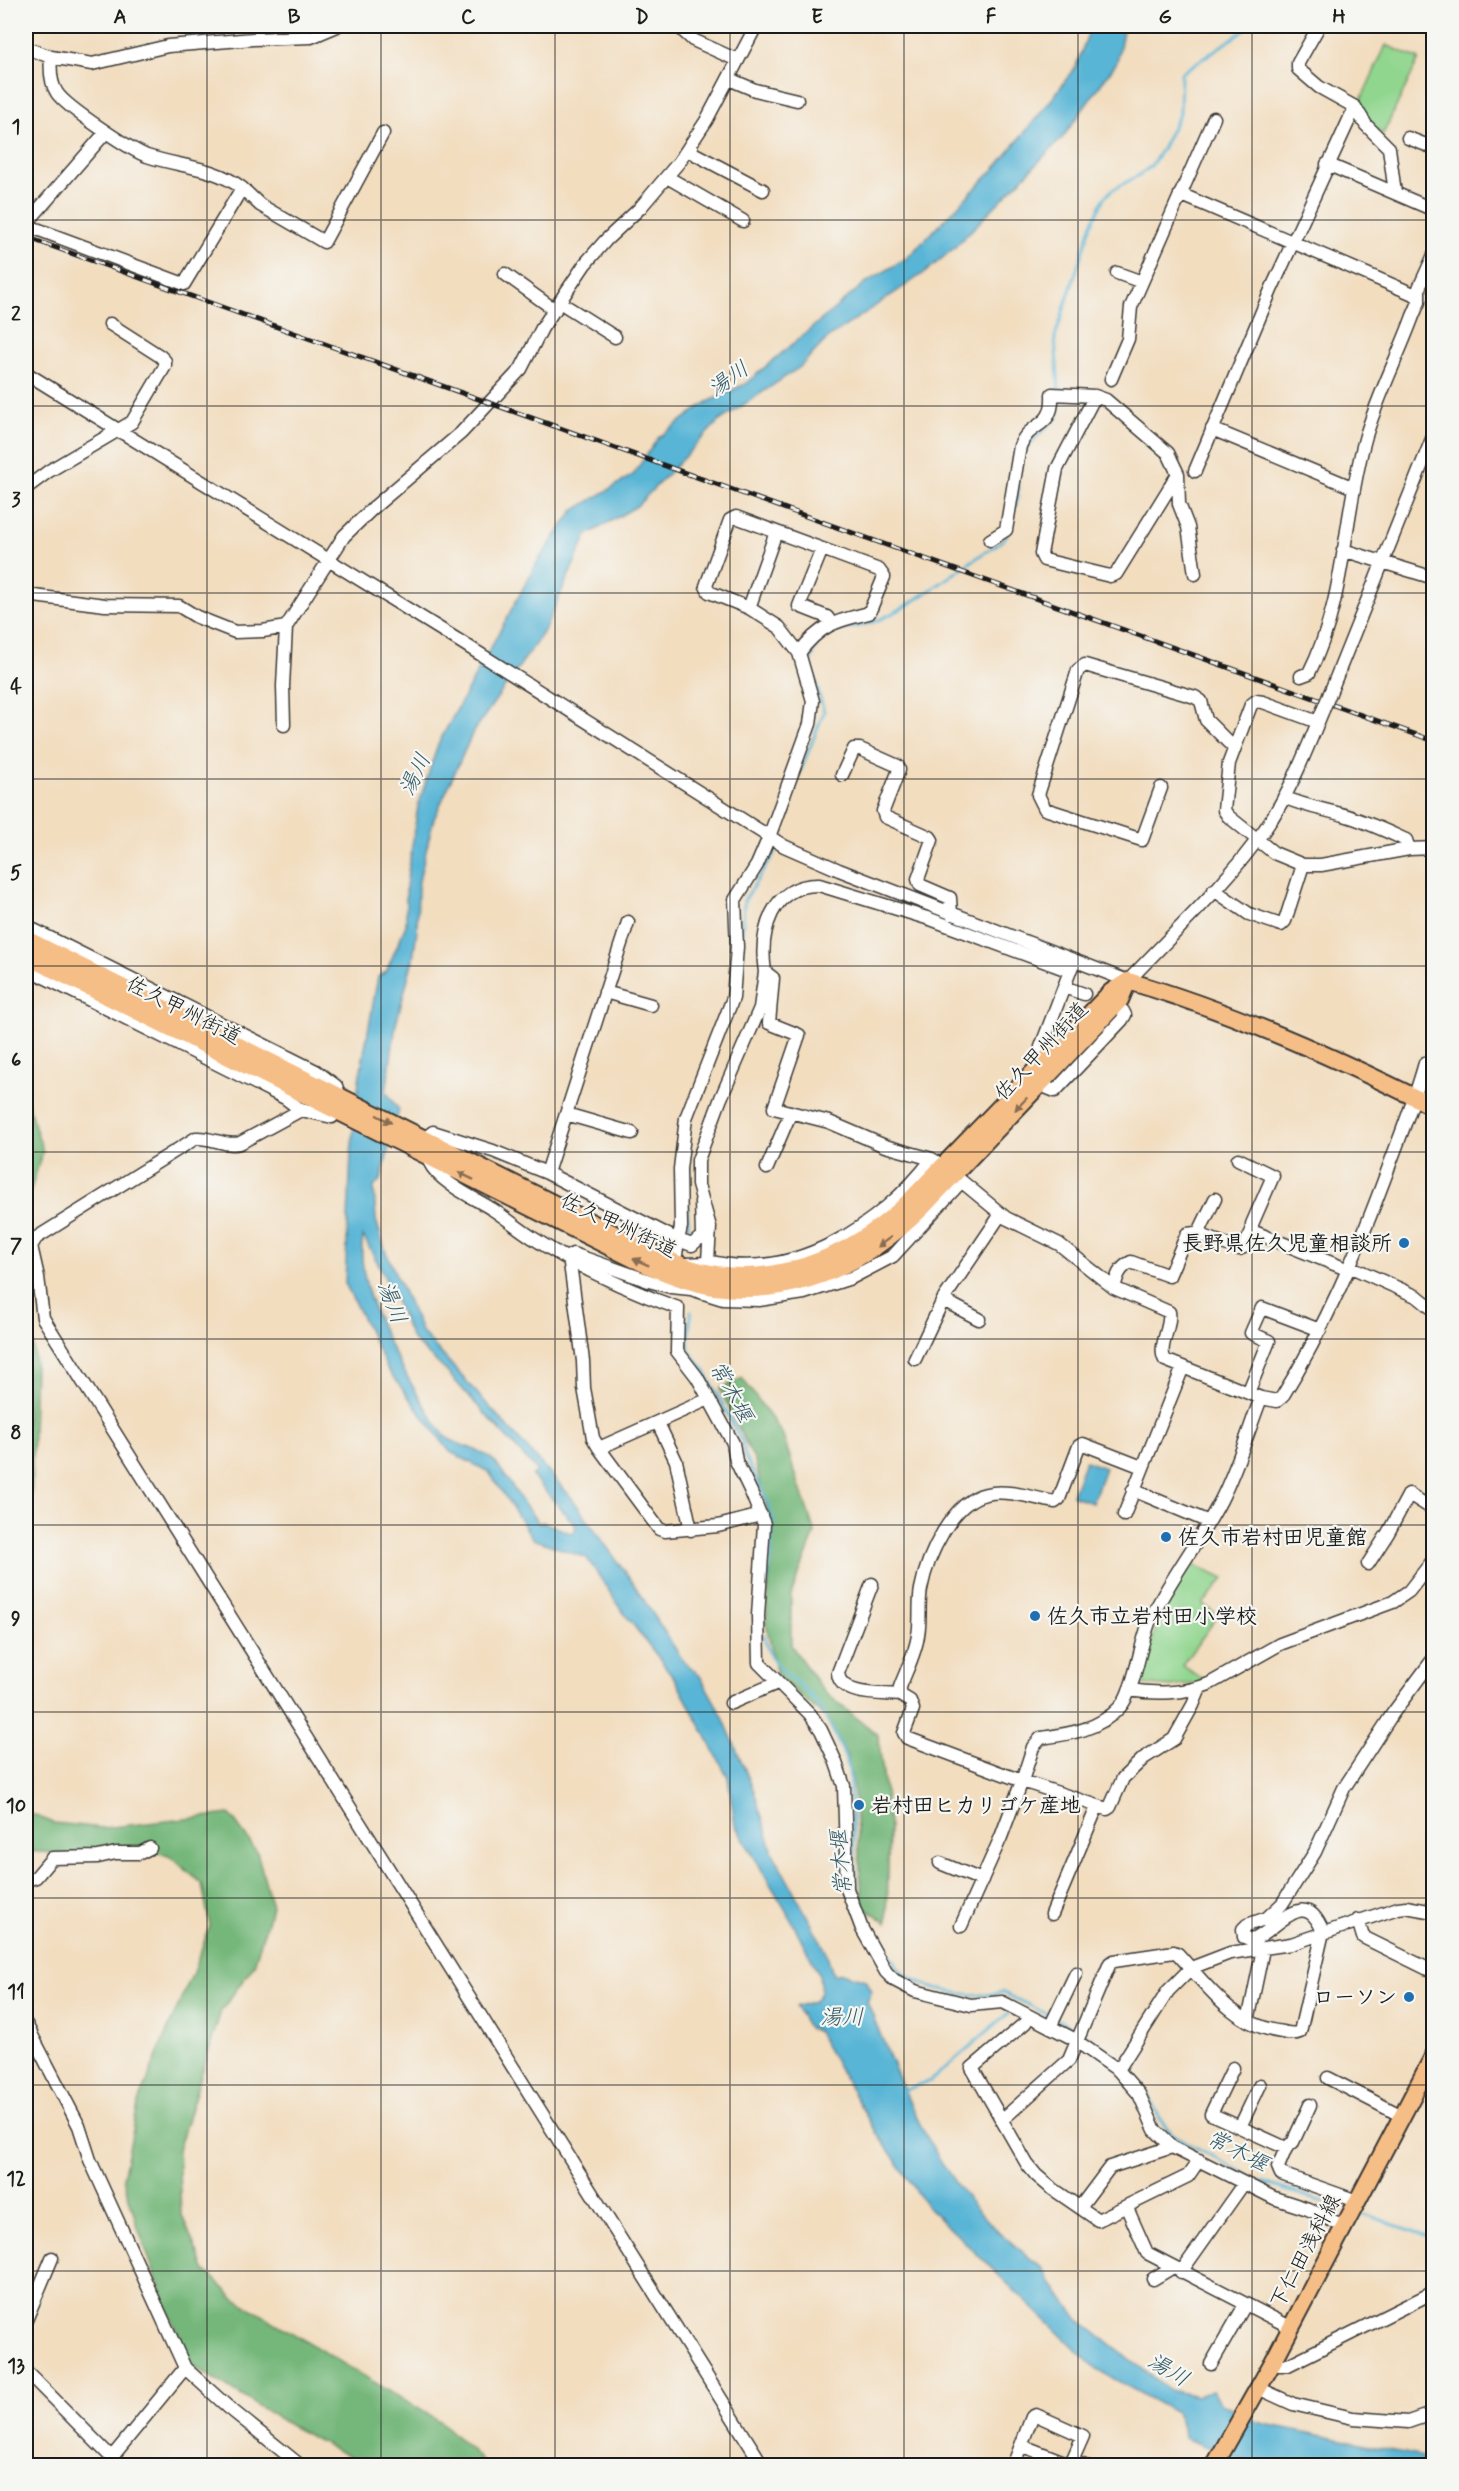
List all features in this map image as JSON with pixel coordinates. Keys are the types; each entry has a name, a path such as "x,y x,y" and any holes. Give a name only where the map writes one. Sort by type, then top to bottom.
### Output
{"main road":[{"name":"佐久甲州街道","path":"26,939 687,1288 765,1288 802,1281 861,1258 891,1238 947,1170 1045,1061 1111,992 1128,981"},
{"name":"佐久甲州街道","path":"26,956 343,1106"},
{"name":"佐久甲州街道","path":"423,1147 638,1246 718,1274 743,1275 780,1271 822,1259 859,1241 895,1215 1040,1085 1120,1000 1128,981"},
{"path":"1128,981 1184,999 1309,1047 1434,1107"},
{"name":"下仁田浅科線","path":"1217,2460 1273,2362 1434,2055"}],"street":[{"path":"26,48 51,57 92,64 168,46 311,37 337,26"},
{"path":"678,26 693,40 738,60"},
{"path":"284,725 286,627 344,536 373,508 461,433 520,369 542,328 585,264 606,240 640,208 667,177 690,145 729,79 756,26"},
{"path":"1319,26 1298,63 1298,69 1319,87 1355,108 1366,126 1389,148 1395,193"},
{"path":"51,57 51,75 57,94 106,132 147,156 201,168 224,176 242,188 260,205 324,242 383,133"},
{"path":"729,79 755,90 797,100"},
{"path":"1195,471 1292,242 1355,108"},
{"path":"1111,379 1128,339 1131,307 1214,118"},
{"path":"106,132 26,224 184,284 242,188"},
{"path":"1408,138 1434,148"},
{"path":"690,145 693,153 763,190"},
{"path":"1327,164 1434,210"},
{"path":"667,177 743,221"},
{"path":"1180,194 1418,296"},
{"path":"1301,676 1309,673 1325,638 1337,597 1342,550 1365,438 1419,302 1419,288 1434,255"},
{"path":"1117,273 1142,282"},
{"path":"505,274 615,337"},
{"path":"26,488 49,471 132,422 165,366 165,361 110,324"},
{"path":"26,373 479,653 784,846 1072,966"},
{"path":"990,540 1006,530 1023,439 1047,419 1052,406 1052,394 1095,396 1106,400 1168,453 1178,474 1179,504 1188,527 1195,574"},
{"path":"1095,396 1057,469 1041,554 1044,560 1110,576 1116,573 1178,474"},
{"path":"1212,429 1354,488"},
{"path":"678,1308 601,1277 462,1192 433,1169 430,1163 423,1147 433,1132 494,1151 547,1173 692,1245 702,1236 701,1201 696,1173 702,1145 760,1008 765,972 762,940 770,917 792,890 809,885 842,891 1072,966 1128,981 1214,890 1258,839 1284,796 1330,693 1434,434"},
{"path":"799,653 820,629 831,623 869,612 884,577 879,570 736,517 730,520 706,586 709,592 748,608 779,627 799,653 813,701 810,724 770,838 735,900 737,947 732,1006 686,1118 680,1169 681,1227 678,1240 680,1260 705,1263 708,1261 724,1265 789,1261 848,1234 947,1170"},
{"path":"748,608 776,532"},
{"path":"822,549 800,606 827,617 831,623"},
{"path":"1342,550 1382,563 1391,563 1434,578"},
{"path":"26,595 105,605 179,606 197,617 235,632 286,627"},
{"path":"1161,788 1142,840 1045,809 1038,795 1078,670 1085,665 1196,697 1201,701 1206,720 1234,748"},
{"path":"1320,716 1256,701 1251,705 1229,764 1224,810 1228,816 1275,853 1303,865 1332,864 1409,849 1434,849"},
{"path":"842,775 854,749 860,749 898,766 899,770 883,812 885,817 930,837 932,840 918,879 920,885 950,898 951,914"},
{"path":"1284,796 1299,804 1344,815 1381,828 1406,840 1409,849"},
{"path":"1214,890 1249,914 1281,925 1285,921 1303,865"},
{"path":"547,1173 628,922"},
{"path":"26,926 316,1071 336,1086 343,1106 332,1117 301,1110 285,1098 26,968"},
{"path":"1045,1061 1040,1056 1041,1047 1072,966"},
{"path":"765,972 773,978 769,1023 799,1035 774,1108 829,1122 947,1170 1001,1214 1059,1244 1114,1288 1169,1312 1170,1319 1162,1356 1165,1360 1261,1398 1277,1401 1282,1397 1306,1359 1351,1267 1416,1098 1425,1063"},
{"path":"1064,987 1084,994"},
{"path":"605,992 651,1005"},
{"path":"1040,1085 1055,1091 1122,1020 1125,1015 1123,1011"},
{"path":"301,1110 240,1143 232,1145 204,1138 191,1140 36,1238 31,1246 38,1276 42,1318 763,2466"},
{"path":"767,1168 791,1112"},
{"path":"566,1114 632,1133"},
{"path":"1114,1288 1117,1275 1124,1265 1131,1262 1169,1276 1187,1234 1198,1234 1239,1250 1244,1247 1273,1176 1238,1160"},
{"path":"1198,1234 1215,1199"},
{"path":"701,1201 710,1227 708,1261"},
{"path":"915,1359 943,1300 1001,1214"},
{"path":"1252,1231 1344,1268 1351,1267 1418,1297 1434,1310"},
{"path":"761,1515 691,1530 664,1531 659,1529 593,1438 584,1388 584,1368 569,1256 573,1254 649,1281 687,1288 678,1308 677,1351 697,1377 733,1443 736,1461 761,1515 764,1533 758,1606 757,1655 759,1662 777,1683 810,1714 836,1760 844,1786 847,1889 862,1929 886,1972 902,1985 929,1995 970,2005 1002,2002 1020,2011 1052,2021 1080,2036 1122,2064 1155,2130 1172,2147 1274,2198 1344,2223"},
{"path":"943,1300 979,1319"},
{"path":"1248,1393 1269,1341 1251,1333 1262,1308 1320,1330"},
{"path":"1124,1515 1183,1367"},
{"path":"961,1926 1002,1837 1036,1741 1041,1738 1080,1731 1100,1723 1120,1707 1129,1690 1142,1639 1152,1616 1222,1498 1261,1398"},
{"path":"599,1448 709,1399"},
{"path":"658,1423 676,1461 691,1530"},
{"path":"900,1695 900,1687 918,1636 920,1597 926,1571 948,1523 959,1510 979,1496 989,1493 1012,1494 1055,1502 1059,1499 1079,1446 1083,1444 1142,1467"},
{"path":"1133,1490 1209,1522"},
{"path":"1368,1564 1409,1494 1434,1510"},
{"path":"1129,1690 1173,1691 1200,1688 1280,1644 1393,1602 1409,1591 1434,1559"},
{"path":"873,1584 838,1673 838,1680 843,1685 861,1692 900,1695 910,1701 913,1709 904,1733 907,1738 1097,1806 1107,1809 1110,1807 1123,1778 1144,1758 1174,1739 1200,1688"},
{"path":"1003,2119 1070,2060 1110,1963 1174,1952 1224,2004 1248,2021 1276,2031 1297,2034 1300,2031 1323,1932 1313,1914 1299,1910 1288,1915 1253,1940 1248,1939 1242,1933 1247,1925 1267,1918 1282,1904 1315,1852 1344,1788 1393,1713 1434,1658"},
{"path":"731,1703 777,1683"},
{"path":"1052,1914 1097,1806"},
{"path":"26,1880 36,1876 52,1858 140,1853 150,1848"},
{"path":"940,1863 982,1880"},
{"path":"1122,2064 1168,1991 1191,1968 1230,1953 1291,1944 1358,1920 1406,1907 1434,1912"},
{"path":"1358,1920 1363,1937 1434,1972"},
{"path":"1248,2021 1263,1949"},
{"path":"1052,2021 1076,1973"},
{"path":"1020,2011 1025,2023 972,2068 1035,2175 1098,2220 1188,2176 1199,2160"},
{"path":"26,2024 80,2126 90,2160 185,2368 228,2407 301,2466"},
{"path":"1233,2068 1211,2114 1286,2148"},
{"path":"1328,2078 1402,2115"},
{"path":"1240,2127 1260,2085"},
{"path":"1310,2105 1293,2142 1286,2148 1278,2167 1281,2174 1356,2202"},
{"path":"1080,2207 1110,2167 1172,2147"},
{"path":"1153,2279 1177,2270 1244,2183"},
{"path":"1126,2208 1147,2253 1290,2327"},
{"path":"26,2320 52,2258"},
{"path":"1273,2362 1288,2365 1434,2292"},
{"path":"1211,2364 1245,2305"},
{"path":"26,2372 116,2461 185,2368"},
{"path":"1256,2391 1293,2404 1353,2418 1408,2422 1434,2413"},
{"path":"1013,2466 1032,2418 1040,2416 1083,2436 1072,2461"},
{"path":"1020,2448 1028,2448 1067,2463 1072,2461 1085,2466"}],"green space":[{"path":"1386,45 1419,59 1383,134 1371,125 1360,102"},
{"path":"26,1099 43,1151 26,1205"},
{"path":"26,1286 35,1363 31,1505 26,1517"},
{"path":"742,1378 782,1433 815,1533 791,1595 791,1645 823,1691 878,1735 889,1823 887,1923 863,1906 854,1792 847,1756 827,1719 777,1676 766,1623 773,1533 755,1462 720,1389"},
{"path":"1190,1563 1224,1579 1203,1604 1218,1616 1182,1665 1206,1682 1171,1687 1141,1684 1154,1633"},
{"path":"26,1812 54,1823 103,1828 230,1814 257,1852 272,1906 254,1965 221,2011 178,2150 181,2213 204,2269 234,2298 441,2422 487,2465 365,2465 294,2428 193,2366 169,2313 140,2234 123,2178 138,2105 210,1926 202,1884 171,1857 160,1853 117,1857 26,1851"}],"water":[{"name":"湯川","path":"1091,26 1124,26 1117,62 1063,137 953,249 927,271 828,338 800,367 718,422 637,506 587,535 543,633 473,732 433,821 418,885 417,930 413,959 396,1024 386,1092 399,1110 381,1179 374,1187 376,1220 385,1250 421,1331 571,1497 633,1583 682,1659 700,1676 722,1715 754,1791 773,1853 826,1951 833,1975 841,1973 866,1980 872,1991 867,2002 902,2086 928,2140 961,2191 1004,2237 1046,2272 1050,2282 1080,2321 1170,2390 1197,2396 1212,2391 1220,2402 1256,2422 1433,2459 1433,2465 1254,2465 1184,2438 1183,2427 1176,2413 1096,2369 926,2205 871,2124 817,2031 809,2029 796,2007 815,2001 821,1993 819,1974 787,1912 735,1825 728,1777 675,1679 621,1609 587,1558 533,1539 489,1472 450,1452 388,1370 345,1283 351,1154 359,1080 378,977 386,972 406,925 406,886 418,806 438,744 538,561 573,511 633,475 658,438 706,403 745,384 865,283 907,258 998,165 1076,66","holes":["363,1236 381,1269 412,1339 446,1371 537,1471 532,1476 576,1526 573,1534 543,1522 539,1523 493,1460 483,1453 448,1438 438,1427 390,1346 380,1324 365,1279 362,1257"]},
{"path":"1085,1461 1105,1468 1092,1503 1072,1495"}],"waterway":[{"path":"1059,392 1055,337 1091,226 1104,198 1112,190 1151,166 1162,149 1180,113 1181,73 1248,26"},
{"path":"1024,453 1035,438 1058,417 1059,399"},
{"path":"1016,506 1019,486"},
{"path":"781,840 789,800 824,712 811,665 815,648 819,642 833,633 873,622 899,610 997,545 1007,535"},
{"path":"740,979 744,901 779,846"},
{"path":"686,1192 689,1235"},
{"name":"常木堰","path":"691,1312 689,1351 704,1370 742,1442 746,1459 768,1502 773,1520 771,1559 765,1593"},
{"name":"常木堰","path":"764,1635 767,1648 777,1665 818,1704 846,1759 849,1768 855,1875 859,1901 867,1921 898,1968 918,1981 947,1991 978,1995 1002,1992 1051,2016"},
{"path":"902,2091 930,2081 1011,2011"},
{"name":"常木堰","path":"1057,2019 1078,2030"},
{"name":"常木堰","path":"1083,2034 1120,2060"},
{"name":"常木堰","path":"1125,2064 1133,2072 1161,2119 1175,2136 1258,2181 1336,2206"},
{"path":"1364,2215 1434,2238"}],"railway":[{"path":"26,237 1434,741"}],"place":[{"name":"長野県佐久児童相談所","path":"1404,1243"},
{"name":"佐久市岩村田児童館","path":"1166,1537"},
{"name":"佐久市立岩村田小学校","path":"1035,1616"},
{"name":"岩村田ヒカリゴケ産地","path":"859,1805"},
{"name":"ローソン","path":"1409,1997"}]}
